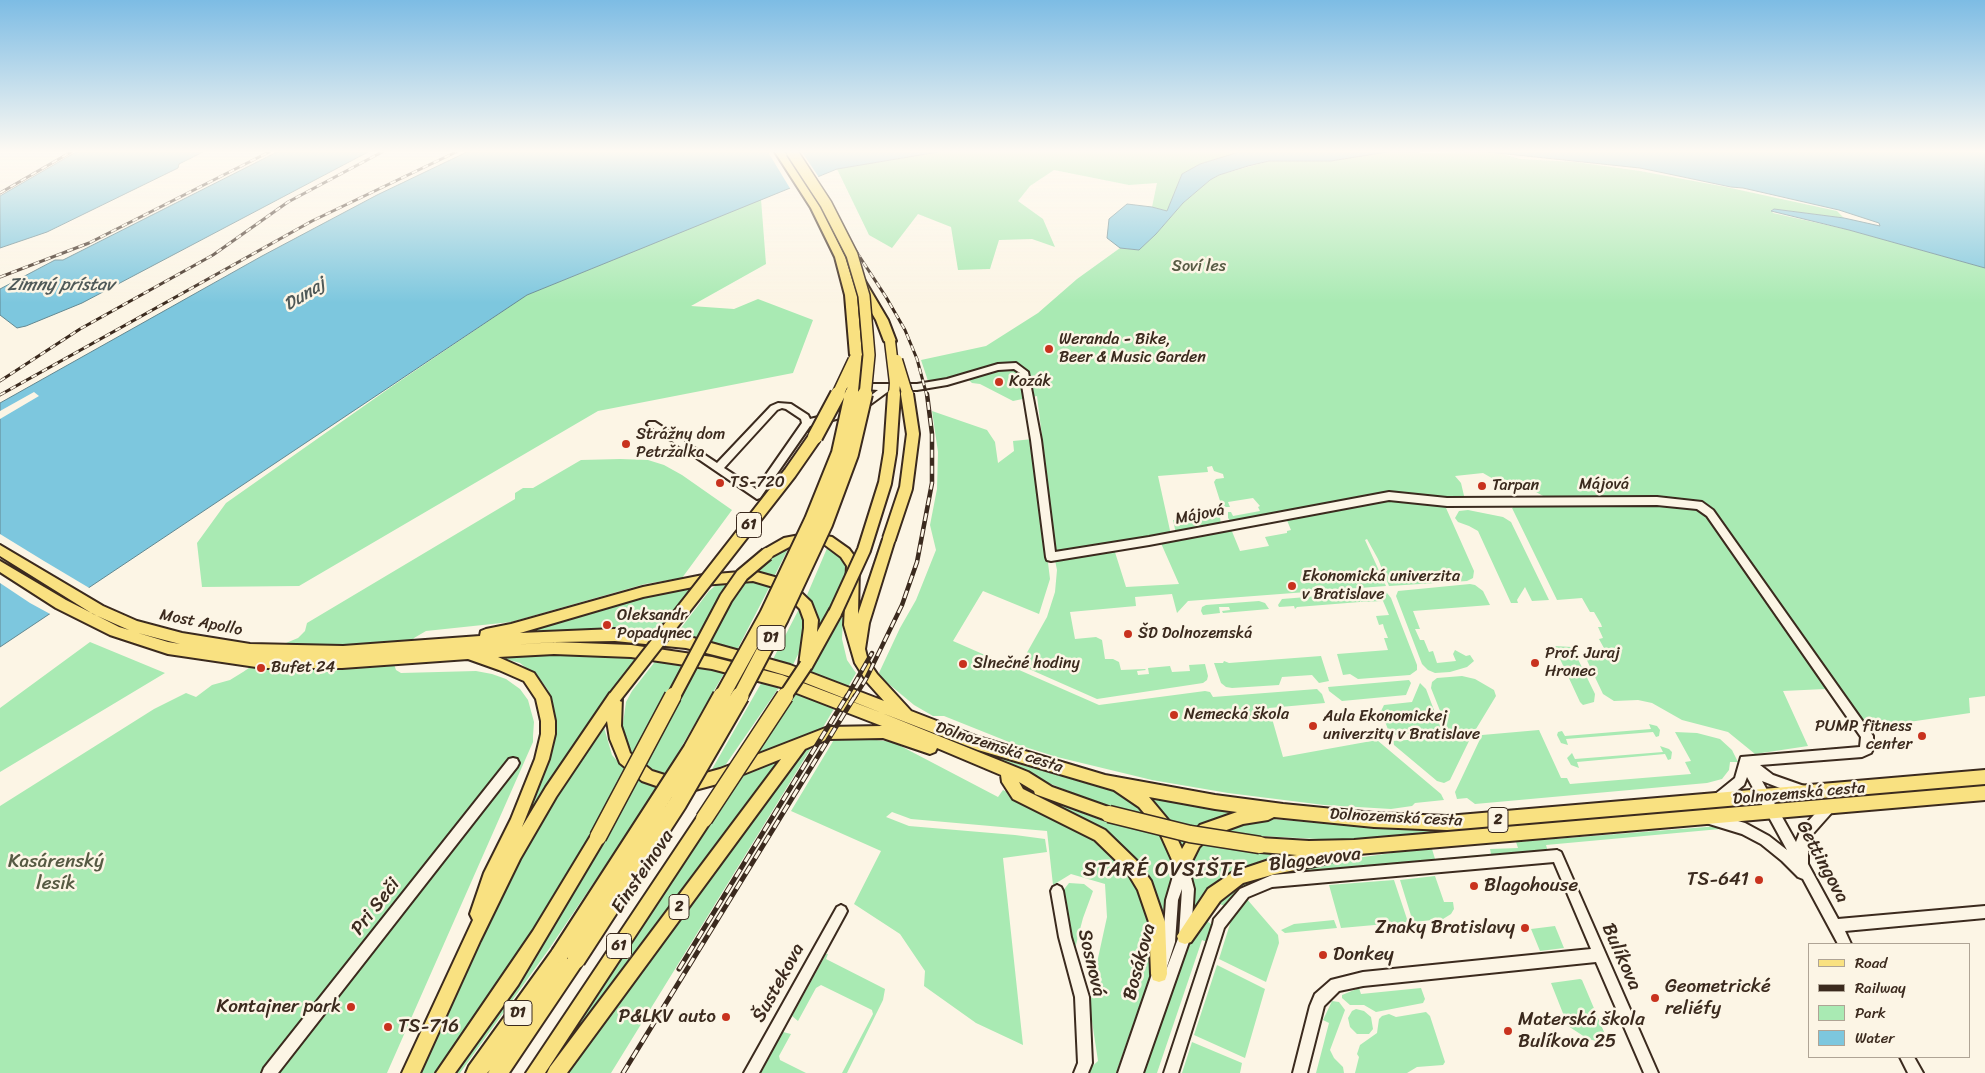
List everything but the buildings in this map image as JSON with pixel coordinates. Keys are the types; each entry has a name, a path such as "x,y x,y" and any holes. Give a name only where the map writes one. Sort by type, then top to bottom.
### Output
{"highway":[{"name":"D1","path":"498,1073 631,847 692,750 771,606 819,503 839,453 852,396 856,331 851,295 840,258 812,202"},
{"name":"D1","path":"476,1073 647,853 729,718 781,618 825,524 851,454 865,396 868,376 868,335 865,306 852,255 838,226 823,202"},
{"name":"61","path":"860,282 882,320 890,341"},
{"path":"815,437 831,409 856,355"}],"main road":[{"path":"859,655 862,623 906,488 912,434 912,418 906,385 890,341"},
{"name":"61","path":"806,665 850,584 864,550 885,483 890,453 895,383 890,341"},
{"name":"61","path":"412,1073 474,935 535,818 577,751 615,697 790,473 815,437"},
{"name":"2","path":"445,1073 540,937 598,837 726,598 742,575 767,554 788,542 810,538 828,541 845,553 853,565 851,625 862,663 872,678 908,717"},
{"name":"Most Apollo","path":"0,550 98,610 134,626 182,639 250,650 411,652"},
{"name":"Most Apollo","path":"0,566 61,604 103,626 168,648 263,662 342,662 411,652"},
{"path":"411,652 439,644 511,630 643,592 720,578 753,576 784,585 802,600 811,620 806,665"},
{"name":"Dolnozemská cesta","path":"439,644 588,635 639,637 686,642 790,671 1000,751 1105,782 1215,802 1374,820 1447,823 1985,777"},
{"path":"411,652 467,653 554,648 623,650 681,657 747,671 782,681 877,717 1023,777 1047,791"},
{"path":"467,653 503,665 529,677 543,697 548,721 548,734 542,759 517,822 492,873 480,904 474,935"},
{"name":"Einsteinova","path":"534,1073 806,665"},
{"path":"615,697 614,726 625,758 641,772 662,782 676,784 695,783 721,776 803,742"},
{"name":"2","path":"556,1073 790,756 803,742 828,733 883,732 905,738 1007,777"},
{"path":"1007,777 1018,794 1100,835 1131,865 1146,886 1156,922 1159,974"},
{"name":"Dolnozemská cesta","path":"1007,777 1109,814 1190,834 1260,845 1309,848 1354,847 1985,793"},
{"path":"1105,782 1128,792 1144,802 1164,826 1182,866"},
{"path":"1182,866 1194,842 1205,830 1243,817 1283,811"},
{"path":"1185,936 1214,895 1239,877 1275,866 1320,858 1354,847"}],"street":[{"name":"Májová","path":"888,387 947,382 998,367 1016,366 1024,372 1036,440 1051,557 1389,496 1447,502 1657,501 1699,505 1710,513 1864,730 1868,740 1867,749 1862,752 1746,762"},
{"path":"867,386 888,387"},
{"path":"652,424 757,495 807,423 837,416 868,402 888,387"},
{"path":"718,468 777,406 784,405 791,408 805,417 807,423"},
{"path":"1746,762 1769,779 1811,793"},
{"path":"1746,762 1765,797"},
{"path":"1715,801 1740,781 1746,762"},
{"name":"Pri Seči","path":"269,1073 513,763"},
{"name":"Gettingova","path":"1765,797 1844,943"},
{"path":"1804,868 1802,847 1805,833 1830,806"},
{"path":"1704,818 1744,830 1765,840 1786,857 1812,885"},
{"name":"Blagoevova","path":"1171,1073 1219,924 1244,893 1272,881 1557,856"},
{"name":"Bulíkova","path":"1557,856 1651,1073"},
{"name":"Bosákova","path":"1125,1073 1169,942 1172,900 1182,866"},
{"name":"Bosákova","path":"1136,1073 1185,936 1188,883 1182,866"},
{"name":"Sosnová","path":"1057,891 1065,938 1082,997 1084,1063 1081,1073"},
{"name":"Šustekova","path":"751,1073 841,912"},
{"path":"1835,926 1985,912"},
{"path":"1300,1073 1317,1006 1320,999 1336,985 1380,977 1600,955"},
{"path":"1908,1058 1916,1073"}],"green space":[{"path":"754,202 761,202 766,264 691,306 734,309 758,299 813,320 793,373 598,411 299,586 202,587 197,543 226,503 391,387 527,295"},
{"path":"853,202 1019,202 1043,219 1055,247 1032,239 999,240 990,269 958,270 951,227 918,214 892,248 869,235"},
{"path":"1153,202 1171,202 1167,211 1152,207"},
{"name":"Soví les","path":"1796,202 1837,211 1844,218 1771,210 1773,213 1849,230 1985,268 1985,696 1969,698 1970,713 1868,728 1825,689 1783,691 1808,746 1755,754 1728,732 1682,720 1652,703 1638,700 1614,701 1603,694 1583,652 1605,650 1599,639 1603,638 1598,627 1602,627 1601,624 1594,612 1590,612 1582,598 1557,600 1512,508 1519,504 1604,499 1545,497 1518,482 1506,480 1502,484 1483,473 1455,476 1461,483 1465,500 1386,493 1231,522 1228,518 1228,512 1231,512 1233,516 1260,511 1258,507 1260,506 1253,498 1228,502 1230,507 1224,507 1221,504 1214,482 1216,479 1224,478 1223,474 1214,471 1212,466 1207,467 1208,472 1158,476 1171,535 1058,553 1053,552 1050,501 1037,396 1013,401 980,384 972,383 965,376 930,387 921,360 986,346 1038,313 1077,279 1120,248 1139,250 1183,203"},
{"path":"932,411 987,430 995,442 998,463 1014,451 1013,441 1033,439 1050,579 1039,614 983,591 953,641 1099,705 1205,691 1210,692 1213,697 1317,689 1322,694 1325,703 1269,708 1283,757 1377,740 1441,794 1444,800 1415,803 1412,806 1391,809 1324,805 1228,793 1152,780 1057,757 1009,742 944,716 933,716 914,705 878,675 900,628 916,600 936,550 930,525 937,489 938,452"},
{"name":"Kasárenský lesík","path":"581,460 648,460 664,465 682,475 732,510 682,578 645,584 511,622 426,631 414,638 394,664 396,670 401,673 476,671 506,679 520,689 528,700 534,722 533,742 387,1073 0,1073 0,806 154,709 186,693 196,697 212,685 230,680 286,643 298,638 305,631 307,623 515,499 515,493 523,488 533,488"},
{"path":"1398,499 1440,504 1446,508 1474,571 1473,578 1467,581 1389,586 1367,539 1365,540 1386,586 1188,601 1177,613 1172,594 1135,597 1136,606 1070,612 1075,639 1096,637 1102,640 1105,659 1113,659 1119,662 1121,670 1146,670 1137,671 1138,675 1149,674 1148,668 1170,666 1172,672 1190,671 1189,665 1205,664 1208,676 1207,680 1203,683 1097,699 1020,665 1047,617 1055,592 1057,570 1055,560 1114,549 1126,587 1179,584 1160,541 1231,529 1240,551 1269,546 1265,537 1287,533 1287,531 1291,530 1286,518"},
{"path":"1468,510 1503,517 1511,522 1549,600 1532,601 1525,587 1517,600 1518,603 1511,603 1478,531 1458,522 1455,518 1459,511"},
{"path":"1220,517 1221,525 1176,534 1173,520"},
{"path":"790,545 775,575 754,571 770,557"},
{"path":"828,546 837,552 844,561 849,573 820,628 817,612 807,595"},
{"path":"746,580 771,584 737,650 709,642 733,598"},
{"path":"730,581 697,640 675,636 709,591 720,582"},
{"path":"1470,584 1483,591 1490,605 1413,611 1420,629 1415,629 1420,640 1424,640 1429,652 1433,651 1437,663 1456,661 1453,654 1455,650 1466,656 1470,655 1474,661 1467,667 1450,672 1435,673 1428,670 1422,664 1396,596 1398,591"},
{"path":"693,587 656,634 622,631 523,632 624,601"},
{"path":"1381,591 1387,593 1391,598 1417,665 1417,670 1410,675 1358,679 1350,674 1343,675 1337,654 1388,650 1384,638 1388,638 1383,624 1379,625 1376,616 1389,615 1383,601 1360,601 1297,607 1295,609 1294,606 1279,607 1278,605 1282,599"},
{"path":"1259,601 1265,603 1269,609 1223,613 1222,611 1230,610 1229,607 1219,607 1220,613 1203,615 1201,611 1202,607 1206,605"},
{"path":"800,607 806,628 804,642 792,667 772,661"},
{"path":"843,615 842,639 847,660 856,673 848,687 809,672"},
{"path":"90,642 165,673 0,772 0,708"},
{"path":"1554,646 1572,647 1595,694 1594,702 1583,705 1580,702"},
{"path":"556,654 637,657 608,694 611,695 508,856 549,758 554,739 555,721 553,705 548,690 540,679 520,663 498,657"},
{"path":"1321,656 1329,681 1319,683 1312,675 1282,677 1279,685 1226,687 1221,683 1214,663 1223,663 1224,661 1229,663"},
{"path":"657,659 685,662 634,757 622,731 626,702 632,691"},
{"path":"698,664 726,670 665,775 644,766"},
{"path":"1462,676 1475,679 1494,690 1496,696 1476,729 1448,731 1431,688 1432,682 1437,678"},
{"path":"763,680 780,686 724,767 711,771"},
{"path":"1409,680 1411,683 1406,695 1342,701 1329,691 1328,687"},
{"path":"1420,683 1426,689 1442,731 1394,735 1389,732 1381,711 1384,705 1412,702"},
{"path":"797,692 835,707 822,729 754,757"},
{"path":"906,722 1009,761 1117,792 1154,818 1176,864 1170,887 1166,931 1123,852 1014,786 1106,822 1110,808 913,728"},
{"path":"603,724 612,755 627,772 573,870 440,1073 419,1073 493,912 542,818"},
{"path":"1649,724 1657,726 1660,730 1659,736 1656,737 1653,732 1566,739 1568,745 1561,743 1557,735 1558,732 1562,731 1565,736 1651,729"},
{"path":"1539,730 1561,778 1567,778 1570,784 1691,774 1685,762 1691,761 1675,732 1697,733 1720,739 1732,750 1738,762 1730,762 1729,770 1722,779 1707,783 1475,804 1467,798 1457,799 1455,792 1482,735"},
{"path":"1463,736 1469,741 1450,780 1444,783 1437,781 1394,745 1393,741"},
{"path":"835,738 860,738 893,742 998,797 1003,790 1097,838 1136,880 1148,903 1155,949 1150,976 1116,1073 1085,1073 1098,1061 1090,1008 1093,981 1107,917 1105,884 1071,874 1053,885 1047,831 911,819 892,812 886,817 909,826 1045,839 1047,852 1003,858 1023,1045 976,1023 924,986 925,971 900,934 854,904 881,851 791,811"},
{"path":"813,745 611,1073 563,1073 803,750"},
{"path":"1660,746 1672,752 1671,759 1668,760 1665,754 1577,762 1579,768 1571,765 1567,758 1572,753 1575,759 1663,752"},
{"path":"782,756 550,1073 543,1073 745,772"},
{"path":"638,780 658,787 549,949 460,1073 455,1073 531,963"},
{"path":"1143,797 1238,814 1182,852"},
{"path":"1259,818 1444,831 1358,841 1260,836 1261,853 1313,857 1259,866 1192,919 1187,868 1197,846 1213,830"},
{"path":"1719,826 1731,828 1546,845 1548,852 1274,877 1256,882 1243,889 1227,907 1215,902 1208,922 1215,926 1209,943 1202,940 1157,1073 1143,1073 1195,926 1213,900 1240,881 1271,870 1399,852 1432,849 1435,859 1491,854 1490,849 1518,848 1516,842"},
{"path":"1435,876 1444,902 1453,902 1454,909 1451,914 1443,919 1413,922 1400,880"},
{"path":"1394,880 1408,922 1341,928 1329,885"},
{"path":"1069,883 1084,884 1093,891 1083,918 1073,956 1062,892"},
{"path":"1246,898 1278,935 1279,943 1266,982 1219,959 1234,911"},
{"path":"1334,920 1337,928 1285,933 1281,930 1294,924"},
{"path":"1555,926 1564,948 1540,951 1531,929"},
{"path":"826,954 828,954 826,959 885,989 883,1000 847,1073 842,1073 873,1014 872,1010 821,985 816,988 798,1021 792,1016"},
{"path":"1217,965 1265,989 1245,1058 1194,1035"},
{"path":"1580,979 1607,1039 1605,1043 1588,1039 1568,1026 1551,983"},
{"path":"1359,988 1361,994 1421,988 1425,999 1423,1003 1376,1012 1364,1005 1350,1005 1342,998 1342,995"},
{"path":"1332,1001 1339,1002 1345,1010 1330,1050 1334,1058 1343,1067 1344,1073 1316,1073 1329,1023 1323,1020"},
{"path":"1356,1009 1364,1011 1371,1017 1373,1029 1369,1034 1357,1034 1350,1027 1348,1018 1352,1011"},
{"path":"1426,1012 1430,1016 1445,1062 1443,1065 1417,1067 1407,1073 1355,1073 1360,1045 1377,1033 1379,1019 1382,1016 1389,1014 1396,1017"},
{"path":"783,1032 791,1034 779,1056 780,1060 806,1073 761,1073"},
{"path":"1192,1042 1242,1063 1240,1073 1182,1073"}],"water":[{"path":"0,202 108,202 47,232 0,248"},
{"name":"Zimný prístav","path":"178,202 273,202 82,303 17,328 0,315 0,289 55,260 63,260"},
{"name":"Dunaj","path":"364,202 756,202 527,295 0,647 0,403 262,256"},
{"path":"1171,202 1184,202 1139,250 1120,248 1107,238 1109,219 1127,204 1167,211"},
{"path":"1804,202 1985,202 1985,268 1849,230 1771,211 1774,209 1844,218 1880,226 1879,223 1839,210"}],"pier":[{"path":"34,392 39,396 0,419 0,411"},
{"path":"0,534 91,589 52,615 30,603 0,583"}],"railway":[{"path":"0,277 89,243 170,202"},
{"path":"0,381 80,329 213,255 288,202"},
{"path":"0,395 312,221 351,202"},
{"path":"824,202 886,297 905,330 917,359 927,396"},
{"path":"854,698 866,679 902,605 917,562 932,483 932,434 927,394"},
{"path":"846,698 872,653"},
{"path":"679,969 847,696"},
{"path":"623,1073 855,696"}],"place":[{"name":"Weranda - Bike, Beer & Music Garden","path":"1049,349"},
{"name":"Kozák","path":"999,382"},
{"name":"Strážny dom Petržalka","path":"626,444"},
{"name":"TS-720","path":"720,483"},
{"name":"Tarpan","path":"1482,486"},
{"name":"Ekonomická univerzita v Bratislave","path":"1292,586"},
{"name":"Oleksandr Popadynec","path":"607,625"},
{"name":"ŠD Dolnozemská","path":"1128,634"},
{"name":"Prof. Juraj Hronec","path":"1535,663"},
{"name":"Slnečné hodiny","path":"963,664"},
{"name":"Bufet 24","path":"261,668"},
{"name":"Nemecká škola","path":"1174,715"},
{"name":"Aula Ekonomickej univerzity v Bratislave","path":"1313,726"},
{"name":"PUMP fitness center","path":"1922,736"},
{"name":"TS-641","path":"1759,880"},
{"name":"Blagohouse","path":"1474,886"},
{"name":"Znaky Bratislavy","path":"1525,928"},
{"name":"Donkey","path":"1323,955"},
{"name":"Geometrické reliéfy","path":"1655,998"},
{"name":"Kontajner park","path":"351,1007"},
{"name":"P&LKV auto","path":"726,1017"},
{"name":"TS-716","path":"388,1027"},
{"name":"Materská škola Bulíkova 25","path":"1508,1031"}],"district":[{"name":"STARÉ OVSIŠTE","path":"1164,871"}]}
